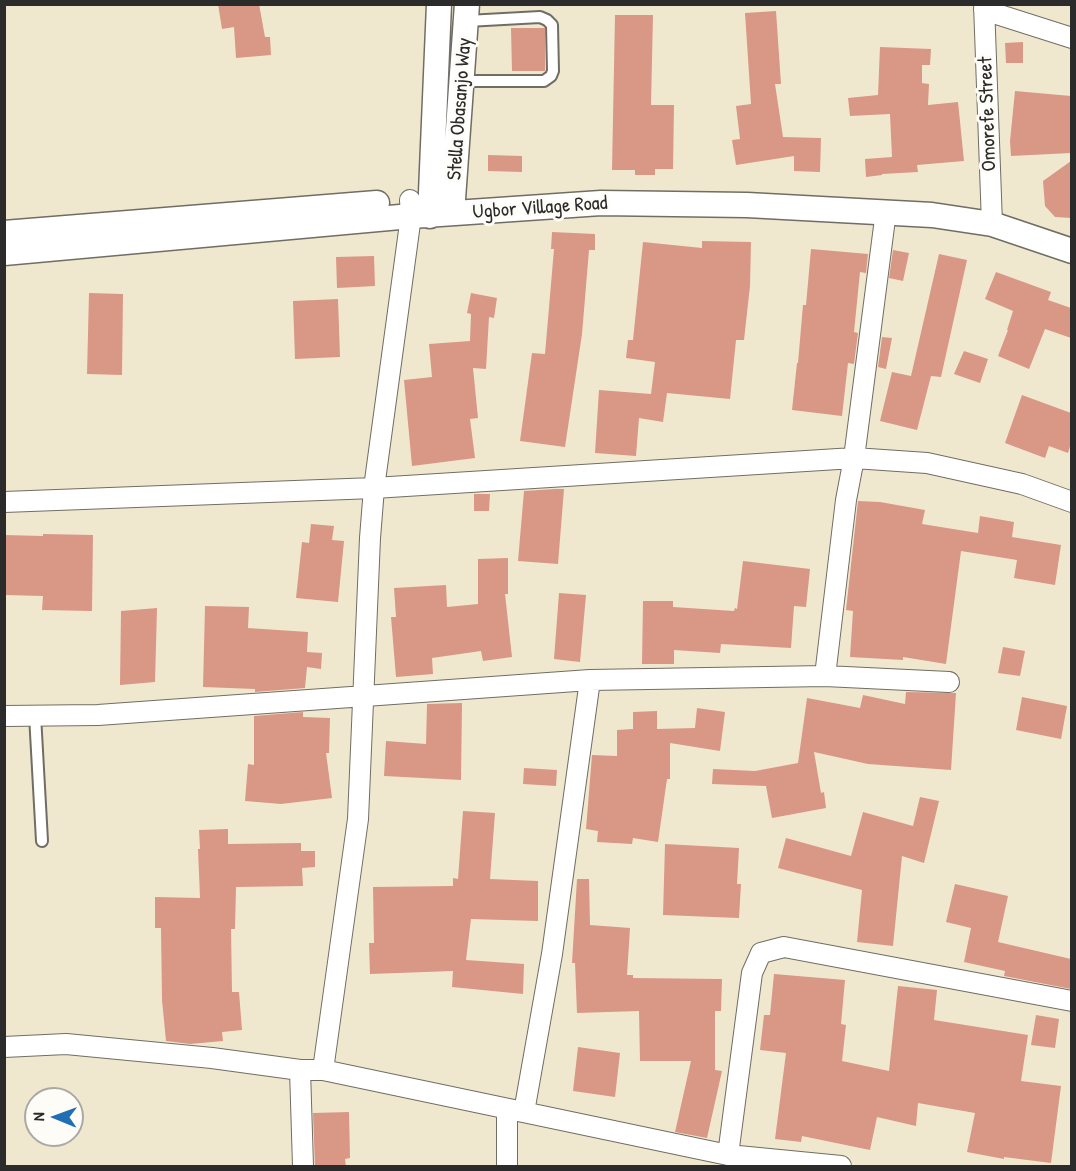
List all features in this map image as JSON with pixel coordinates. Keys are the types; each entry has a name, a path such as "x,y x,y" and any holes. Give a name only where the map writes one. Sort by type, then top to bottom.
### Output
{"street":[{"path":"323,1070 358,819 374,488 431,207 439,4"},
{"path":"984,7 1071,38"},
{"name":"Omorefe Street","path":"984,7 992,224"},
{"name":"Stella Obasanjo Way","path":"431,207 463,81 467,13"},
{"name":"Ugbor Village Road","path":"4,233 431,207 601,203 747,205 932,215 992,224 1071,251"},
{"name":"Ugbor Village Road","path":"4,253 431,207"},
{"path":"825,676 846,500 854,458 886,211"},
{"path":"4,502 374,488 854,458 927,463 1022,484 1071,502"},
{"path":"4,716 98,715 590,680 825,676 949,682"},
{"path":"507,1167 515,1111 552,954 590,680"},
{"path":"728,1155 752,973 761,953 784,947 1071,1000"},
{"path":"4,1047 66,1044 212,1058 300,1070 323,1070 728,1155 841,1167"},
{"path":"300,1070 303,1167"}],"lane":[{"path":"463,81 544,81 551,76 553,71 552,25 547,20 540,17 467,13"},
{"path":"35,715 42,841"}],"building":[{"path":"218,4 259,4 265,37 270,37 271,55 236,58 234,27 222,29"},
{"path":"776,11 781,84 775,84 783,137 821,138 820,172 794,171 794,156 736,165 732,140 740,139 736,106 751,104 745,13"},
{"path":"615,15 653,15 651,105 674,105 673,169 655,169 655,175 635,175 635,170 612,170"},
{"path":"511,28 545,28 545,71 512,71"},
{"path":"1023,42 1023,63 1006,63 1005,43"},
{"path":"880,47 931,49 930,65 922,65 922,83 929,84 928,105 958,102 964,161 917,165 918,172 866,177 865,159 892,157 890,114 850,116 848,98 878,95"},
{"path":"1015,91 1071,96 1071,153 1011,156 1010,141"},
{"path":"488,155 522,156 522,172 488,171"},
{"path":"1071,161 1071,218 1055,217 1045,206 1043,181"},
{"path":"552,232 595,234 595,250 589,250 582,334 565,447 520,441 532,353 545,354 554,249 551,249"},
{"path":"702,241 751,242 750,286 744,340 736,340 730,399 667,393 663,422 639,418 636,456 595,453 599,390 651,394 655,362 626,358 628,340 633,340 643,242 702,248"},
{"path":"811,249 868,254 866,273 860,272 854,332 858,333 854,364 848,363 842,416 792,410"},
{"path":"893,250 909,253 903,281 889,278"},
{"path":"939,254 967,260 941,377 931,376 917,430 880,421 892,372 911,376"},
{"path":"374,256 375,286 337,288 336,257"},
{"path":"996,272 1051,292 1048,300 1071,308 1071,338 1045,329 1029,369 998,356 1013,311 985,299"},
{"path":"89,293 123,294 122,375 87,374"},
{"path":"471,293 497,298 494,318 489,317 486,369 473,368 478,418 470,419 475,458 412,466 404,380 432,377 429,344 470,341 471,314 467,313"},
{"path":"338,299 340,357 295,359 293,301"},
{"path":"882,337 892,338 886,369 878,367"},
{"path":"964,351 988,359 980,383 954,374"},
{"path":"1022,395 1071,413 1071,443 1068,453 1049,446 1045,458 1005,443"},
{"path":"564,489 558,564 518,561 524,491"},
{"path":"474,494 490,494 489,511 474,511"},
{"path":"858,501 880,502 925,510 922,524 978,533 980,516 1014,522 1012,537 1061,545 1055,585 1014,578 1017,560 961,551 946,664 903,657 903,660 850,657 853,611 846,610"},
{"path":"311,524 334,526 332,540 344,541 338,602 296,598 302,542 309,543"},
{"path":"43,534 93,535 92,611 42,610 43,596 4,595 4,535 43,536"},
{"path":"508,558 508,594 505,594 512,657 483,661 481,651 432,658 433,674 396,677 391,617 396,617 394,588 446,585 447,607 478,604 478,559"},
{"path":"743,561 810,569 806,607 794,606 791,648 721,644 720,653 674,650 674,664 642,664 643,601 673,601 673,607 734,611 735,608 737,609"},
{"path":"559,593 586,595 580,662 554,659"},
{"path":"205,606 249,607 248,628 308,632 307,652 322,653 321,669 307,667 305,688 255,692 255,689 203,687"},
{"path":"157,608 155,682 120,685 121,611"},
{"path":"1003,647 1025,651 1020,676 998,673"},
{"path":"906,692 956,693 951,770 868,764 814,752 826,808 772,818 766,786 712,784 713,769 755,771 798,763 807,698 860,708 863,695 905,704"},
{"path":"1022,697 1067,706 1061,739 1016,730"},
{"path":"462,703 461,780 384,776 386,741 426,744 427,704"},
{"path":"697,708 725,712 720,751 670,743 670,779 667,779 658,842 633,838 632,844 597,842 598,831 586,829 592,755 617,756 617,730 633,729 633,712 657,711 657,729 695,728"},
{"path":"303,712 303,717 330,718 329,753 326,753 332,798 281,804 245,801 248,764 254,765 254,716"},
{"path":"524,768 557,770 556,786 523,784"},
{"path":"920,797 939,801 924,863 902,856 893,946 857,942 862,890 778,868 786,838 851,856 863,812 913,826"},
{"path":"463,811 495,813 490,879 538,881 538,921 471,919 466,960 524,964 523,994 452,987 453,971 370,974 369,943 374,943 373,887 453,886 453,878 458,879"},
{"path":"228,829 228,844 301,843 301,851 315,851 315,867 302,868 303,886 236,887 235,929 231,929 232,992 239,992 242,1030 222,1032 223,1041 190,1044 166,1041 162,1000 161,928 155,928 155,897 200,898 199,830"},
{"path":"665,844 739,848 737,884 741,884 739,918 663,915"},
{"path":"577,879 589,879 590,925 630,928 627,975 633,975 633,978 722,979 721,1011 715,1011 715,1070 722,1071 707,1138 675,1132 691,1061 640,1061 639,1011 577,1013 575,963 572,963"},
{"path":"955,884 1008,896 998,942 1071,959 1071,989 1004,976 1005,971 964,962 971,928 946,922"},
{"path":"774,974 845,980 841,1024 846,1025 842,1061 889,1071 898,986 937,990 934,1020 1028,1035 1021,1081 1061,1086 1051,1163 1004,1157 1004,1159 967,1152 975,1113 918,1103 916,1126 877,1117 870,1150 802,1136 801,1142 775,1139 786,1053 760,1050 764,1015 770,1015"},
{"path":"1036,1015 1059,1019 1055,1048 1031,1045"},
{"path":"578,1047 620,1053 615,1097 573,1091"},
{"path":"349,1112 350,1158 345,1159 346,1167 315,1167 313,1113"}]}
